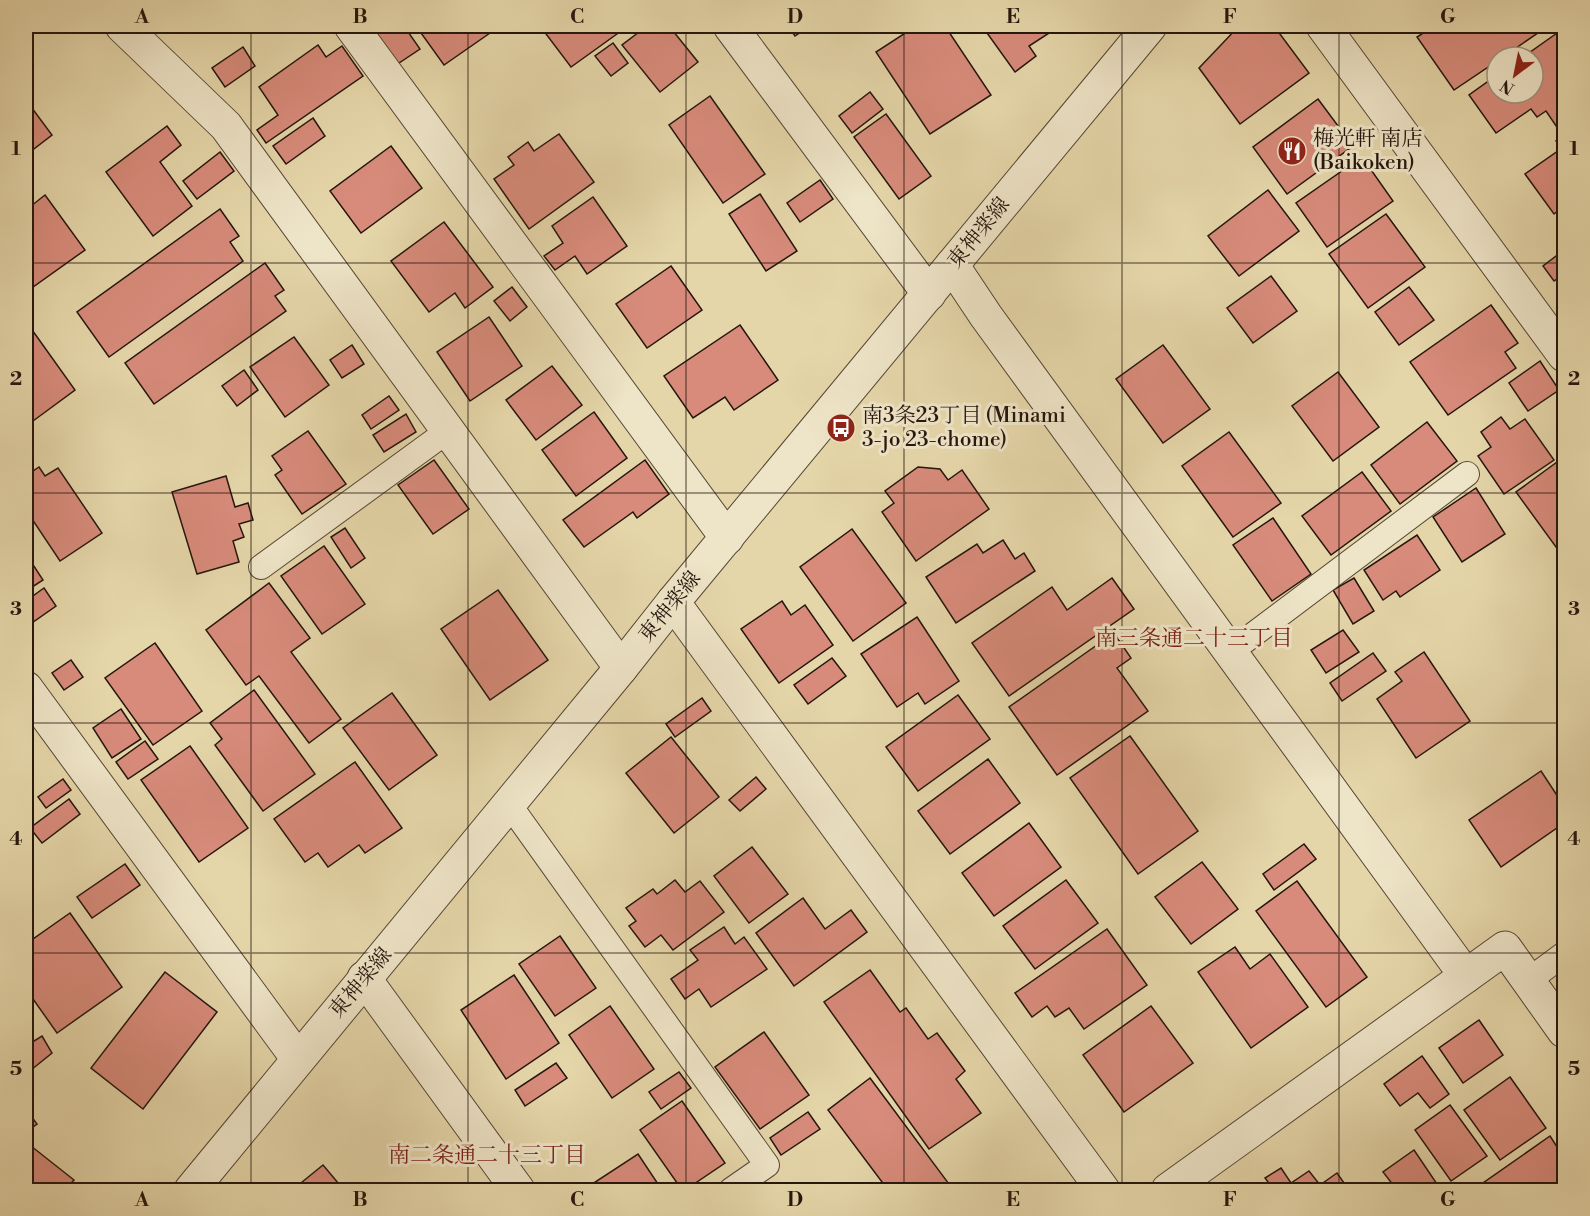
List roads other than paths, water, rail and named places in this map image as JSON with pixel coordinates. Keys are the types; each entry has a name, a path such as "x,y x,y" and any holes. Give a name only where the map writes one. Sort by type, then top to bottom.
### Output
{"street":[{"path":"122,26 226,126 621,668"},
{"path":"351,26 727,538"},
{"path":"730,26 929,294"},
{"name":"東神楽線","path":"191,1191 673,602 1150,26"},
{"path":"1323,26 1564,355"},
{"path":"952,265 986,316 1466,976"},
{"path":"673,602 1103,1191"},
{"path":"26,688 298,1059"},
{"path":"1168,1191 1505,948 1564,1031"},
{"path":"364,978 518,1191"}],"lane":[{"path":"261,567 449,430"},
{"path":"1230,652 1467,474"},
{"path":"509,804 767,1165 731,1191"},
{"path":"1529,980 1564,954"}],"place":[{"name":"梅光軒 南店 (Baikoken)","path":"1292,151"},
{"name":"南3条23丁目 (Minami 3-jo 23-chome)","path":"841,428"}],"district":[{"name":"南三条通二十三丁目","path":"1194,638"},
{"name":"南二条通二十三丁目","path":"487,1155"}]}
